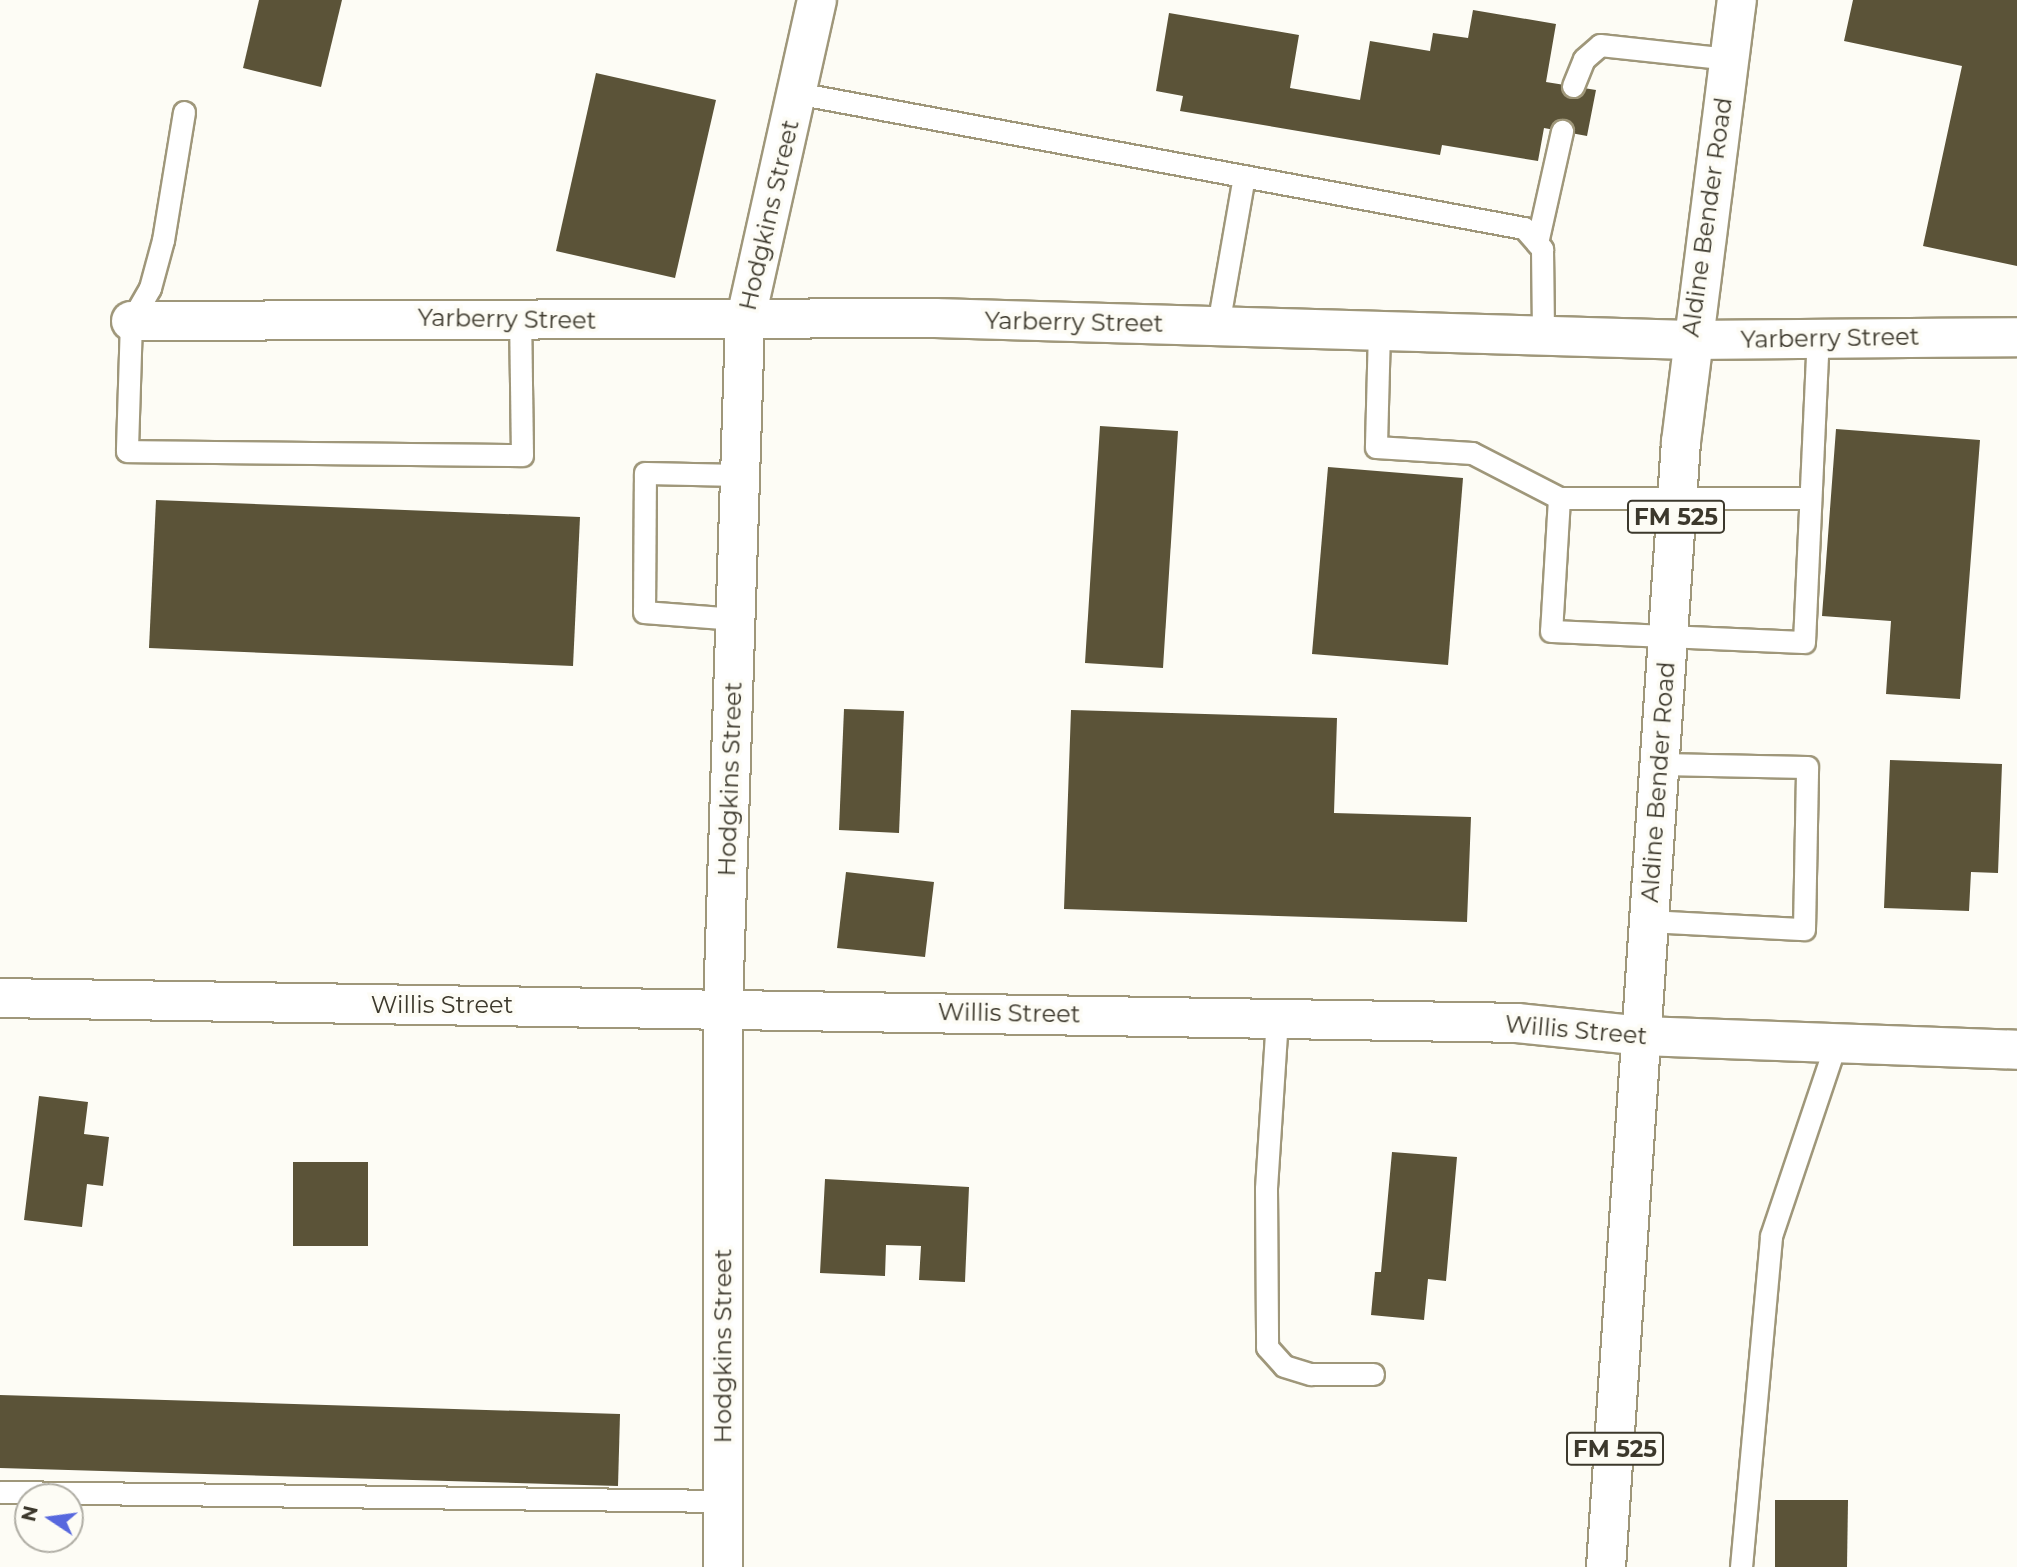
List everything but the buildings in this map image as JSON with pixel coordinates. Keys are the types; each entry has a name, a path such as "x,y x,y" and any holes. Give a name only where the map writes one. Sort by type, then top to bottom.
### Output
{"street":[{"name":"Hodgkins Street","path":"723,1567 723,1007 745,322 817,0"},
{"name":"Aldine Bender Road","path":"1606,1567 1690,340 1737,0"},
{"name":"Yarberry Street","path":"131,321 520,319 745,322 935,318 1690,340 2017,337"},
{"name":"Willis Street","path":"0,998 723,1007 1517,1023 1642,1036 1835,1046 2017,1051"}],"lane":[{"path":"1573,86 1584,59 1600,46 1728,59"},
{"path":"796,93 1524,228 1537,243"},
{"path":"184,112 163,240 150,288 131,321 127,451 522,454 520,319"},
{"path":"1543,335 1537,243 1562,131"},
{"path":"1218,325 1244,176"},
{"path":"1379,330 1376,447 1472,453 1559,498 1810,498"},
{"path":"1559,498 1551,631 1668,639 1804,642 1818,339"},
{"path":"735,619 643,612 645,474 740,475"},
{"path":"1649,920 1804,929 1807,767 1660,764"},
{"path":"1277,1018 1266,1189 1267,1347 1284,1366 1311,1374 1373,1374"},
{"path":"1741,1567 1772,1236 1835,1046"},
{"path":"0,1492 723,1502"}]}
